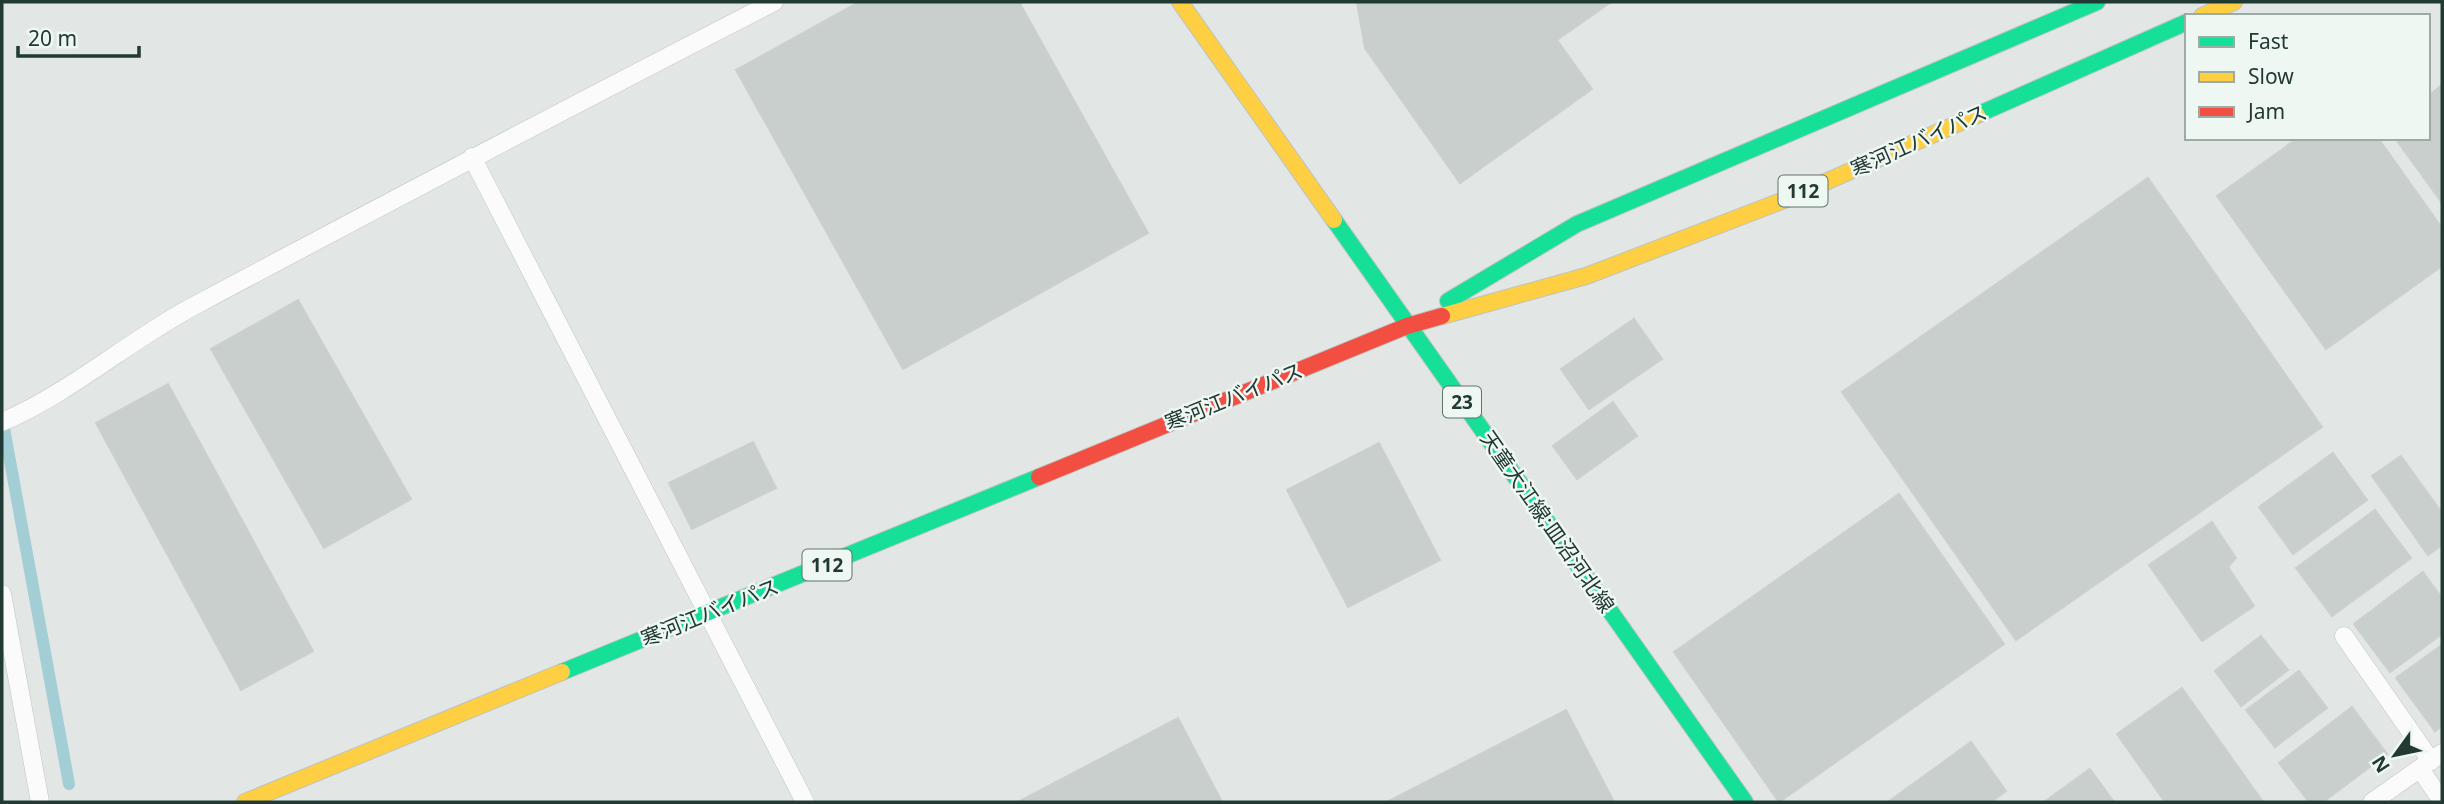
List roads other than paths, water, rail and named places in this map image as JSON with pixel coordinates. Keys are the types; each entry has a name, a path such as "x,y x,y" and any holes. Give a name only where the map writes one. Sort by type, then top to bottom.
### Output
{"main road":[{"name":"天童大江線;皿沼河北線","path":"1180,2 1745,802"},
{"name":"寒河江バイパス","path":"1407,326 1577,223 2097,2"},
{"path":"2207,14 2234,2"},
{"name":"寒河江バイパス","path":"245,802 1407,326 1586,276 1787,199 2185,23"}],"lane":[{"path":"2,422 32,409 149,330 472,158 774,2"},
{"path":"472,158 805,802"},
{"path":"2,594 40,802"},
{"path":"2344,636 2431,761 2442,801"},
{"path":"2372,802 2431,761"}],"waterway":[{"path":"2,417 69,784"}]}
